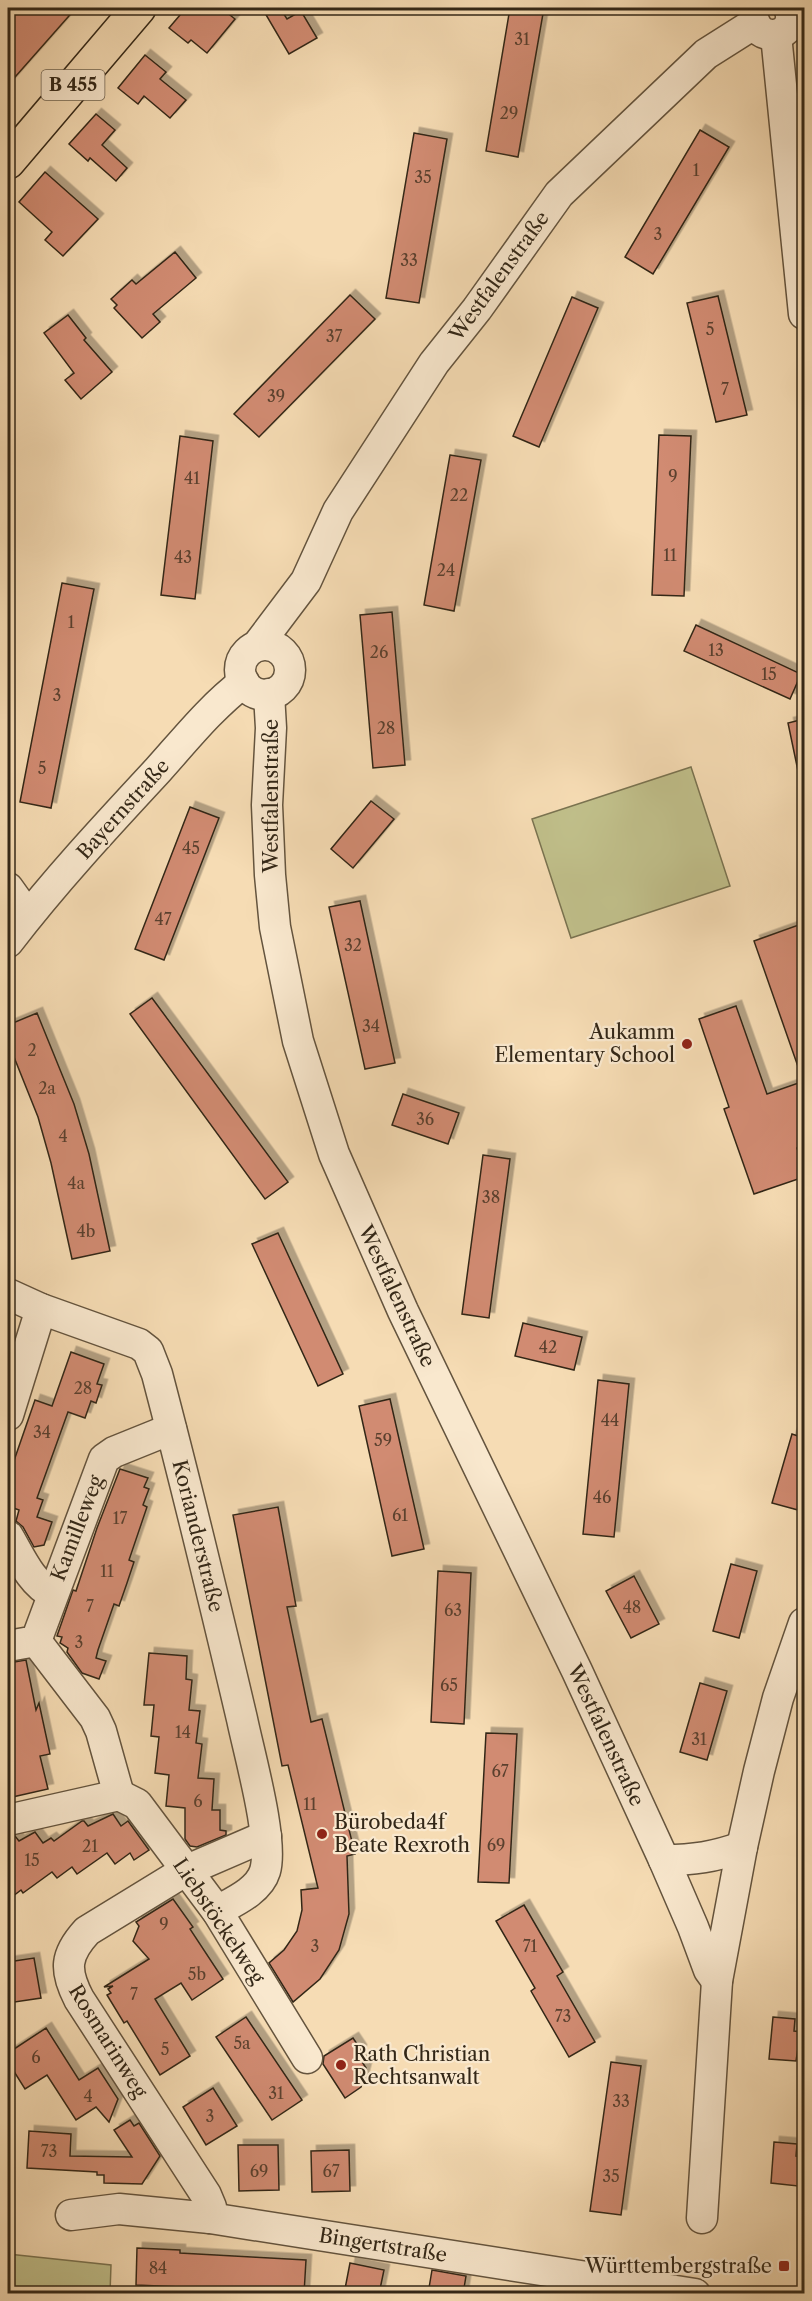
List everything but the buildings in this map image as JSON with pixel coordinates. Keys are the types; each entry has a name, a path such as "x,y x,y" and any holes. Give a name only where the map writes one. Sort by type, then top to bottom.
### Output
{"main road":[{"name":"B 455","path":"8,162 139,8"}],"street":[{"path":"777,15 804,314"},
{"name":"Westfalenstraße","path":"257,646 306,581 338,511 434,363 477,309 560,194 706,54 777,15"},
{"name":"Westfalenstraße","path":"289,662 306,581"},
{"path":"257,646 273,646 280,650 289,662 288,679 278,691 256,688 241,674 244,657 257,646"},
{"name":"Westfalenstraße","path":"256,688 272,720 267,805 274,917 286,990 313,1092 334,1154 382,1267 577,1671 664,1860 693,1927 706,1964 717,1981"},
{"name":"Bayernstraße","path":"8,942 27,916 222,700 256,688"},
{"path":"8,888 27,916"},
{"name":"Korianderstraße","path":"8,1294 41,1309 139,1344 148,1351 157,1374 222,1634 266,1836 267,1856 264,1873 248,1892 217,1911"},
{"path":"8,1415 41,1309"},
{"name":"Kamilleweg","path":"22,1644 52,1593 104,1459 114,1452 171,1429"},
{"path":"8,1536 36,1581 44,1590 52,1593"},
{"path":"702,2218 717,1981 742,1847 778,1698 804,1623"},
{"path":"8,1820 119,1795 101,1731 95,1718 22,1644"},
{"name":"Liebstöckelweg","path":"119,1795 137,1804 217,1911 308,2058"},
{"path":"185,1871 266,1836"},
{"path":"664,1860 696,1860 715,1857 742,1847"},
{"name":"Rosmarinweg","path":"185,1871 87,1931 75,1944 69,1961 69,1980 206,2195 211,2207 210,2218"},
{"name":"Bingertstraße","path":"71,2215 119,2209 210,2218 695,2294"}],"shaded area":[{"path":"691,767 730,886 571,938 532,819"},
{"path":"8,2254 111,2265 110,2293 8,2293"}],"place":[{"name":"Aukamm Elementary School","path":"687,1044"},
{"name":"Bürobeda4f Beate Rexroth","path":"322,1834"},
{"name":"Rath Christian Rechtsanwalt","path":"341,2065"},
{"name":"Württembergstraße","path":"784,2266"}]}
